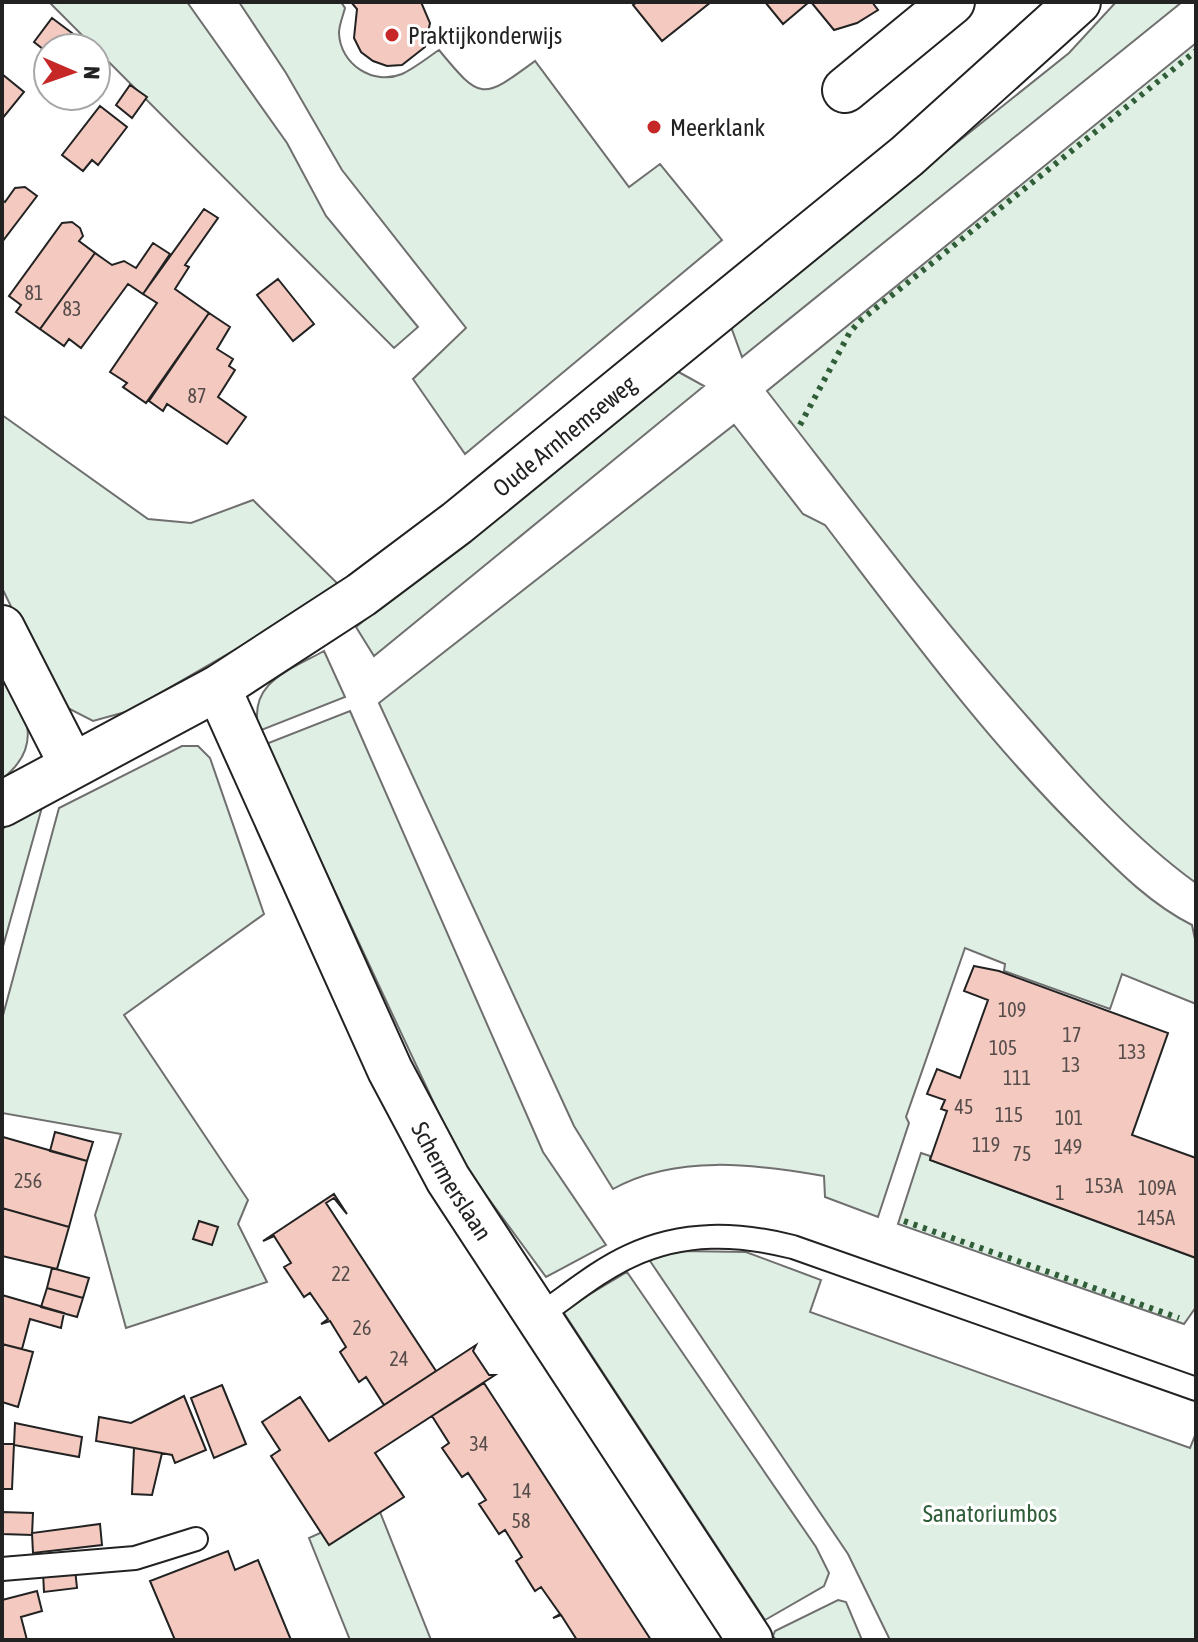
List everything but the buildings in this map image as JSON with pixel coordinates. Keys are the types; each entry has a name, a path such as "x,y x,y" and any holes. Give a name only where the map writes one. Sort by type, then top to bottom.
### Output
{"street":[{"path":"845,90 952,2"},
{"name":"Oude Arnhemseweg","path":"2,804 218,688 361,595 457,523 907,156 1078,2"},
{"path":"2,628 72,765"},
{"name":"Schermerslaan","path":"218,688 390,1070 448,1179 750,1640"}],"lane":[{"path":"537,1317 630,1256 705,1235 749,1236 793,1247 1196,1389"},
{"path":"2,1569 135,1558 196,1539"}],"green space":[{"path":"49,2 187,2 287,143 326,216 418,327 394,348 112,65 112,32 79,32"},
{"path":"239,2 341,2 345,8 339,33 345,54 360,70 380,77 402,74 439,50 464,79 483,89 504,83 535,61 629,187 660,164 722,240 465,454 413,379 466,328 342,170 286,73"},
{"path":"1116,2 1182,2 742,357 730,324 1069,53"},
{"path":"1196,43 1196,883 1130,828 1051,744 930,600 767,391"},
{"path":"675,370 704,386 374,656 356,627"},
{"path":"2,415 148,519 191,523 253,500 342,588 129,711 93,721 58,703 2,588"},
{"path":"734,425 803,514 825,525 951,688 1018,767 1125,877 1163,908 1192,925 1196,944 1196,1004 1122,974 1110,1009 1004,971 1005,964 965,948 906,1117 909,1123 878,1217 825,1197 824,1176 771,1168 689,1166 637,1178 613,1189 574,1126 379,703"},
{"path":"324,651 345,697 259,731 259,701 265,690 284,672"},
{"path":"2,669 24,713 28,740 16,766 2,779"},
{"path":"350,711 543,1152 606,1245 546,1277 461,1161 266,744"},
{"path":"182,746 198,746 210,758 264,914 124,1015 248,1200 238,1224 267,1282 126,1328 95,1215 121,1134 2,1113 2,1019 59,808"},
{"path":"44,800 2,950 2,830 17,813"},
{"path":"921,1153 930,1156 930,1160 1196,1258 1196,1307 1184,1324 898,1224"},
{"name":"Sanatoriumbos","path":"680,1251 746,1252 821,1280 810,1312 1190,1448 1196,1433 1196,1640 890,1640 848,1554 648,1258"},
{"path":"627,1272 816,1547 829,1573 824,1586 765,1620 564,1313 565,1309"},
{"path":"378,1507 431,1640 350,1640 309,1538"},
{"path":"838,1600 846,1602 862,1640 776,1640 773,1636 775,1631"}],"hedge":[{"path":"800,425 850,332 861,320 1196,51"},
{"path":"904,1221 1179,1318"}],"place":[{"name":"Praktijkonderwijs","path":"392,35"},
{"name":"Meerklank","path":"654,127"}]}
